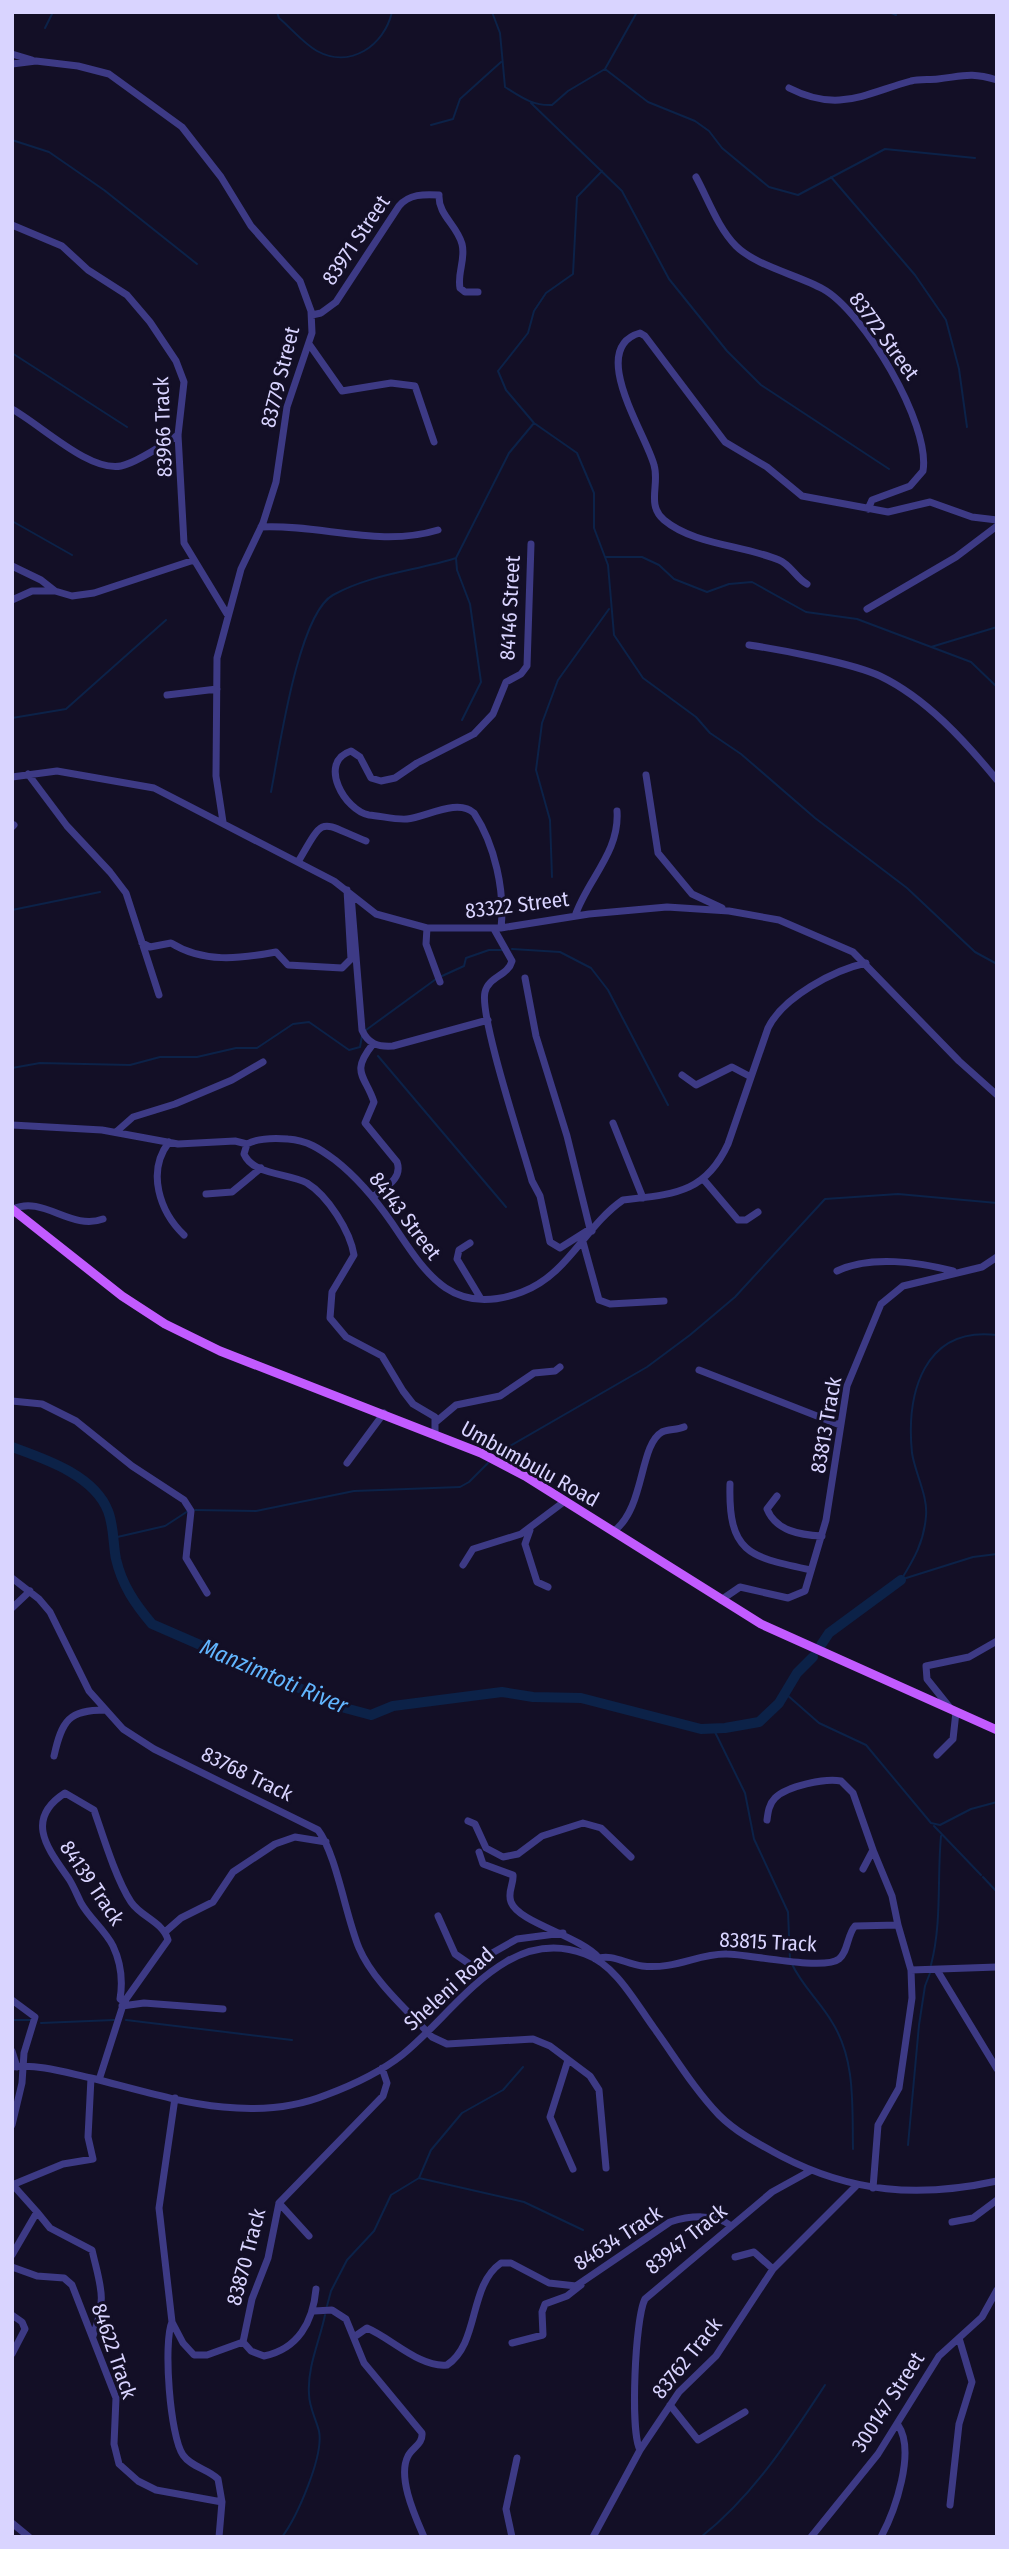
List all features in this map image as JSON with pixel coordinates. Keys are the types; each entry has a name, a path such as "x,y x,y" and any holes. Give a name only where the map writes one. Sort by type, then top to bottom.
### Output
{"main road":[{"name":"Umbumbulu Road","path":"12,1209 122,1296 165,1324 220,1351 481,1452 614,1531 721,1600 793,1640 997,1730"}],"street":[{"path":"12,54 36,61"},
{"name":"83779 Street","path":"12,64 36,61 78,66 109,74 182,127 221,177 251,226 300,281 312,315 309,344 287,407 276,482 261,527 241,569 216,665 216,776 223,818"},
{"path":"789,88 809,96 842,101 863,99 912,81 958,74 972,73 997,80"},
{"name":"83772 Street","path":"696,177 726,232 740,249 822,288 840,303 886,363 910,405 922,440 923,471 910,486 876,498 869,509"},
{"name":"83971 Street","path":"312,315 321,313 336,302 398,206 405,199 415,196 439,195 439,208 456,229 463,246 460,288 464,292 478,292"},
{"name":"83966 Track","path":"12,225 62,246 88,270 127,295 150,322 182,374 178,435 184,542 227,615"},
{"path":"807,584 783,562 682,531 659,515 654,505 655,468 641,427 628,405 618,367 617,356 623,345 634,335 642,333 725,442 767,467 796,493 812,500 892,512 930,502 972,517 997,520"},
{"path":"309,344 330,378 342,391 391,383 415,386 435,442"},
{"path":"12,410 85,458 108,466 130,463 178,435"},
{"path":"261,527 296,526 394,538 438,530"},
{"path":"867,609 956,557 997,526"},
{"name":"84146 Street","path":"497,929 501,898 495,866 474,813 460,807 408,818 367,814 359,810 339,788 335,774 341,759 351,751 359,757 370,778 391,779 470,737 490,718 506,682 524,672 527,666 531,544"},
{"path":"12,600 32,591 86,595 194,560"},
{"path":"12,566 41,580 55,591"},
{"path":"749,645 865,671 884,678 942,721 997,780"},
{"path":"167,695 217,690"},
{"name":"83322 Street","path":"12,777 57,771 144,785 223,818 349,892 376,914 427,928 497,929 544,924 575,916 667,907 729,911 801,928 847,948 866,963 960,1062 997,1095"},
{"path":"28,774 66,826 110,872 126,894 159,995"},
{"path":"646,775 658,853 692,894 729,911"},
{"path":"575,916 612,842 617,811"},
{"path":"298,862 318,829 324,824 366,841"},
{"path":"349,892 362,1030 373,1044 393,1046 488,1020"},
{"path":"142,943 150,947 171,943 188,954 221,958 276,952 288,965 342,968 349,965 351,959 349,892"},
{"path":"427,928 426,944 440,982"},
{"path":"497,929 512,961 509,968 492,979 485,990 488,1020 532,1181 540,1196 550,1242 560,1248 592,1230 568,1136 536,1036 525,978"},
{"path":"758,1212 746,1220 738,1220 704,1180 728,1144 768,1028 778,1012 836,971 866,963"},
{"path":"373,1044 360,1065 362,1080 375,1105 365,1123 400,1169 397,1178 373,1197"},
{"path":"116,1132 133,1117 175,1104 232,1080 263,1062"},
{"path":"682,1075 696,1085 732,1067 751,1077"},
{"path":"613,1123 643,1198"},
{"name":"84143 Street","path":"12,1125 116,1132 189,1145 235,1141 247,1144 278,1138 302,1140 339,1163 373,1197 426,1274 453,1293 481,1299 510,1296 534,1287 549,1277 623,1200 662,1196 704,1180"},
{"path":"169,1142 159,1163 161,1201 167,1217 184,1235"},
{"path":"247,1144 244,1154 247,1161 306,1183 326,1199 354,1255 332,1292 330,1318 346,1337 387,1360 402,1391 437,1421"},
{"path":"206,1194 232,1192 261,1168"},
{"path":"12,1209 33,1205 65,1217 92,1222 103,1219"},
{"path":"583,1242 599,1300 610,1304 664,1301"},
{"path":"470,1243 459,1250 457,1259 481,1299"},
{"name":"83813 Track","path":"721,1600 740,1587 794,1598 805,1591 822,1536 840,1425 852,1373 886,1297 903,1286 982,1267 997,1257"},
{"path":"837,1271 853,1265 900,1263 954,1272"},
{"path":"436,1433 437,1421 456,1405 500,1395 534,1373 555,1371 561,1367"},
{"path":"699,1370 840,1425"},
{"path":"12,1401 42,1404 76,1421 132,1466 184,1500 191,1511 186,1558 206,1593"},
{"path":"347,1463 384,1413"},
{"path":"614,1531 624,1523 634,1505 643,1469 658,1436 665,1431 684,1427"},
{"path":"730,1484 731,1526 742,1544 766,1559 811,1570"},
{"path":"777,1496 767,1509 777,1524 800,1534 822,1536"},
{"path":"463,1565 467,1555 478,1546 516,1536 533,1527 565,1501"},
{"path":"533,1527 525,1540 525,1548 537,1582 548,1587"},
{"name":"83768 Track","path":"12,1578 30,1591 50,1612 80,1676 105,1710 139,1741 309,1824 326,1842"},
{"path":"12,1608 30,1591"},
{"path":"937,1755 953,1739 954,1711 927,1679 926,1666 969,1657 997,1641"},
{"path":"54,1756 64,1727 74,1714 82,1710 105,1710"},
{"path":"767,1820 770,1805 780,1794 825,1781 841,1781 853,1793 892,1896 911,1970 912,1998 897,2094 879,2121 873,2188"},
{"name":"84139 Track","path":"122,2002 121,1971 112,1944 47,1851 43,1838 47,1813 65,1793 94,1810 101,1835 131,1902 165,1932"},
{"path":"468,1821 475,1824 486,1848 503,1857"},
{"path":"487,1866 503,1857 519,1854 531,1842 549,1833 577,1824 593,1824 601,1828 631,1857"},
{"path":"93,2336 102,2313 103,2295 92,2250 50,2228 12,2185 63,2164 93,2159 88,2137 95,2079 122,2002 152,1958 167,1944 165,1932 181,1918 212,1902 233,1872 290,1838 326,1842 348,1919 364,1958 438,2041 447,2044 533,2039 550,2046 598,2084 606,2168"},
{"path":"863,1869 873,1850"},
{"path":"479,1852 480,1861 487,1866 514,1876 510,1899 518,1912 583,1943 597,1958"},
{"path":"439,1916 455,1954 471,1965 517,1939 564,1933"},
{"name":"83815 Track","path":"597,1958 609,1956 642,1966 681,1965 724,1953 769,1960 833,1962 843,1955 855,1926 898,1924"},
{"name":"Sheleni Road","path":"18,2067 53,2068 217,2107 272,2108 321,2097 382,2068 428,2032 493,1971 516,1955 558,1947 597,1958 614,1974 721,2117 757,2144 810,2171 856,2186 942,2191 997,2181"},
{"path":"911,1970 997,1967"},
{"path":"937,1970 997,2069"},
{"path":"12,2000 35,2017 18,2067 12,2125"},
{"path":"122,2002 223,2009"},
{"path":"12,2051 18,2067"},
{"path":"568,2060 550,2122 573,2169"},
{"name":"83870 Track","path":"243,2342 252,2299 268,2258 279,2203 383,2096 387,2083 382,2068"},
{"path":"175,2098 159,2208 173,2322 168,2344 177,2445 187,2460 217,2478 222,2502 219,2537"},
{"name":"83947 Track","path":"640,2450 635,2430 638,2314 642,2305 655,2287 772,2192 810,2171"},
{"name":"83762 Track","path":"593,2537 640,2450 679,2392 716,2356 773,2269 856,2186"},
{"path":"952,2222 973,2218 997,2200"},
{"path":"279,2203 309,2236"},
{"path":"12,2255 37,2212"},
{"name":"84634 Track","path":"354,2337 367,2328 382,2333 393,2343 432,2363 447,2365 454,2359 465,2337 487,2278 498,2265 510,2263 534,2277 559,2286 582,2284 608,2262 670,2222 712,2218 724,2220 731,2226"},
{"path":"735,2257 754,2252 773,2269"},
{"name":"84622 Track","path":"12,2267 37,2276 67,2279 93,2336 117,2403 114,2444 117,2460 124,2469 156,2490 222,2502"},
{"path":"512,2343 543,2335 541,2316 545,2304 568,2296 582,2284"},
{"path":"173,2322 183,2343 194,2355 207,2355 243,2342 251,2351 264,2356 286,2348 302,2333 314,2311 316,2290"},
{"name":"300147 Street","path":"811,2537 898,2425 939,2356 982,2317 997,2290"},
{"path":"314,2311 327,2309 338,2313 349,2324 364,2363 422,2433 421,2441 407,2458 405,2475 424,2537"},
{"path":"12,2315 22,2322 25,2329 12,2354"},
{"path":"950,2505 959,2424 972,2382 959,2338"},
{"path":"670,2405 698,2440 745,2412"},
{"path":"881,2537 899,2494 904,2451 898,2425"},
{"path":"512,2537 506,2509 517,2459"},
{"path":"12,2523 29,2537"}],"waterway":[{"path":"45,28 53,12"},
{"path":"277,12 279,18 312,48 329,56 342,57 353,56 373,44 382,35 392,12"},
{"path":"492,12 500,33 505,87 533,102 545,105 552,105 568,91 605,69 637,12"},
{"path":"889,12 896,15"},
{"path":"431,125 453,119 460,99 501,62"},
{"path":"605,69 648,102 695,121 709,131 722,148 769,187 798,195 885,149 975,158"},
{"path":"531,103 622,191 669,279 727,351 761,385 889,469"},
{"path":"12,140 49,152 104,190 197,264"},
{"path":"602,171 577,197 573,274 546,293 534,311 528,333 498,371 506,390 534,423 577,453 594,493 594,528 608,565 614,635 643,678 696,717 710,733 741,754 815,818 907,888 975,952 997,964"},
{"path":"831,177 915,275 946,320 959,369 967,427"},
{"path":"12,353 127,427"},
{"path":"271,792 300,655 321,607 333,595 362,582 456,558 509,453 534,423"},
{"path":"12,521 72,555"},
{"path":"605,557 642,557 659,565 674,579 707,592 729,584 752,582 806,612 857,619 971,662 997,687"},
{"path":"456,558 457,570 470,604 481,682 462,720"},
{"path":"552,877 550,820 536,770 542,723 558,680 609,609"},
{"path":"12,718 66,709 166,620"},
{"path":"931,647 997,627"},
{"path":"12,910 100,892"},
{"path":"512,949 560,952 591,968 608,990 668,1105"},
{"path":"442,976 464,966 466,958 489,950 503,950"},
{"path":"366,1030 436,979"},
{"path":"12,1068 40,1063 130,1065 160,1057 197,1057 236,1048 257,1048 293,1024 309,1022 349,1050 360,1047 362,1036"},
{"path":"378,1056 506,1207"},
{"path":"503,1450 647,1367 690,1335 735,1297 825,1199 898,1194 997,1203"},
{"path":"901,1580 918,1550 926,1516 925,1501 912,1453 912,1408 917,1387 925,1368 936,1353 952,1341 972,1335 997,1335"},
{"name":"Manzimtoti River","path":"12,1447 67,1470 101,1498 110,1517 116,1559 122,1577 135,1602 152,1624 345,1708 371,1715 393,1706 502,1692 533,1697 581,1698 701,1729 725,1728 759,1722 779,1703 797,1673 813,1657"},
{"path":"195,1510 256,1511 354,1491 460,1487 488,1463"},
{"path":"113,1538 165,1526 188,1511"},
{"path":"903,1579 973,1557 997,1554"},
{"path":"821,1645 829,1633 901,1580"},
{"path":"786,1694 819,1723 866,1745 931,1823 940,1825 971,1809 997,1802"},
{"path":"713,1728 745,1793 754,1839 788,1912 790,1959"},
{"path":"934,1826 981,1875"},
{"path":"931,1965 938,1917 941,1836"},
{"path":"983,1877 997,1892"},
{"path":"792,1964 832,2022 845,2052 851,2084 853,2149"},
{"path":"908,2145 919,2025 925,1986 930,1973"},
{"path":"12,2020 32,2020"},
{"path":"41,2023 114,2020"},
{"path":"126,2020 292,2040"},
{"path":"419,2178 431,2150 462,2113 503,2090 523,2067"},
{"path":"327,2306 331,2291 347,2260 374,2231 391,2195 419,2178 524,2202 583,2230"},
{"path":"282,2537 302,2501 317,2455 319,2431 310,2404 309,2384 325,2315"},
{"path":"701,2537 754,2485 825,2385"}]}
